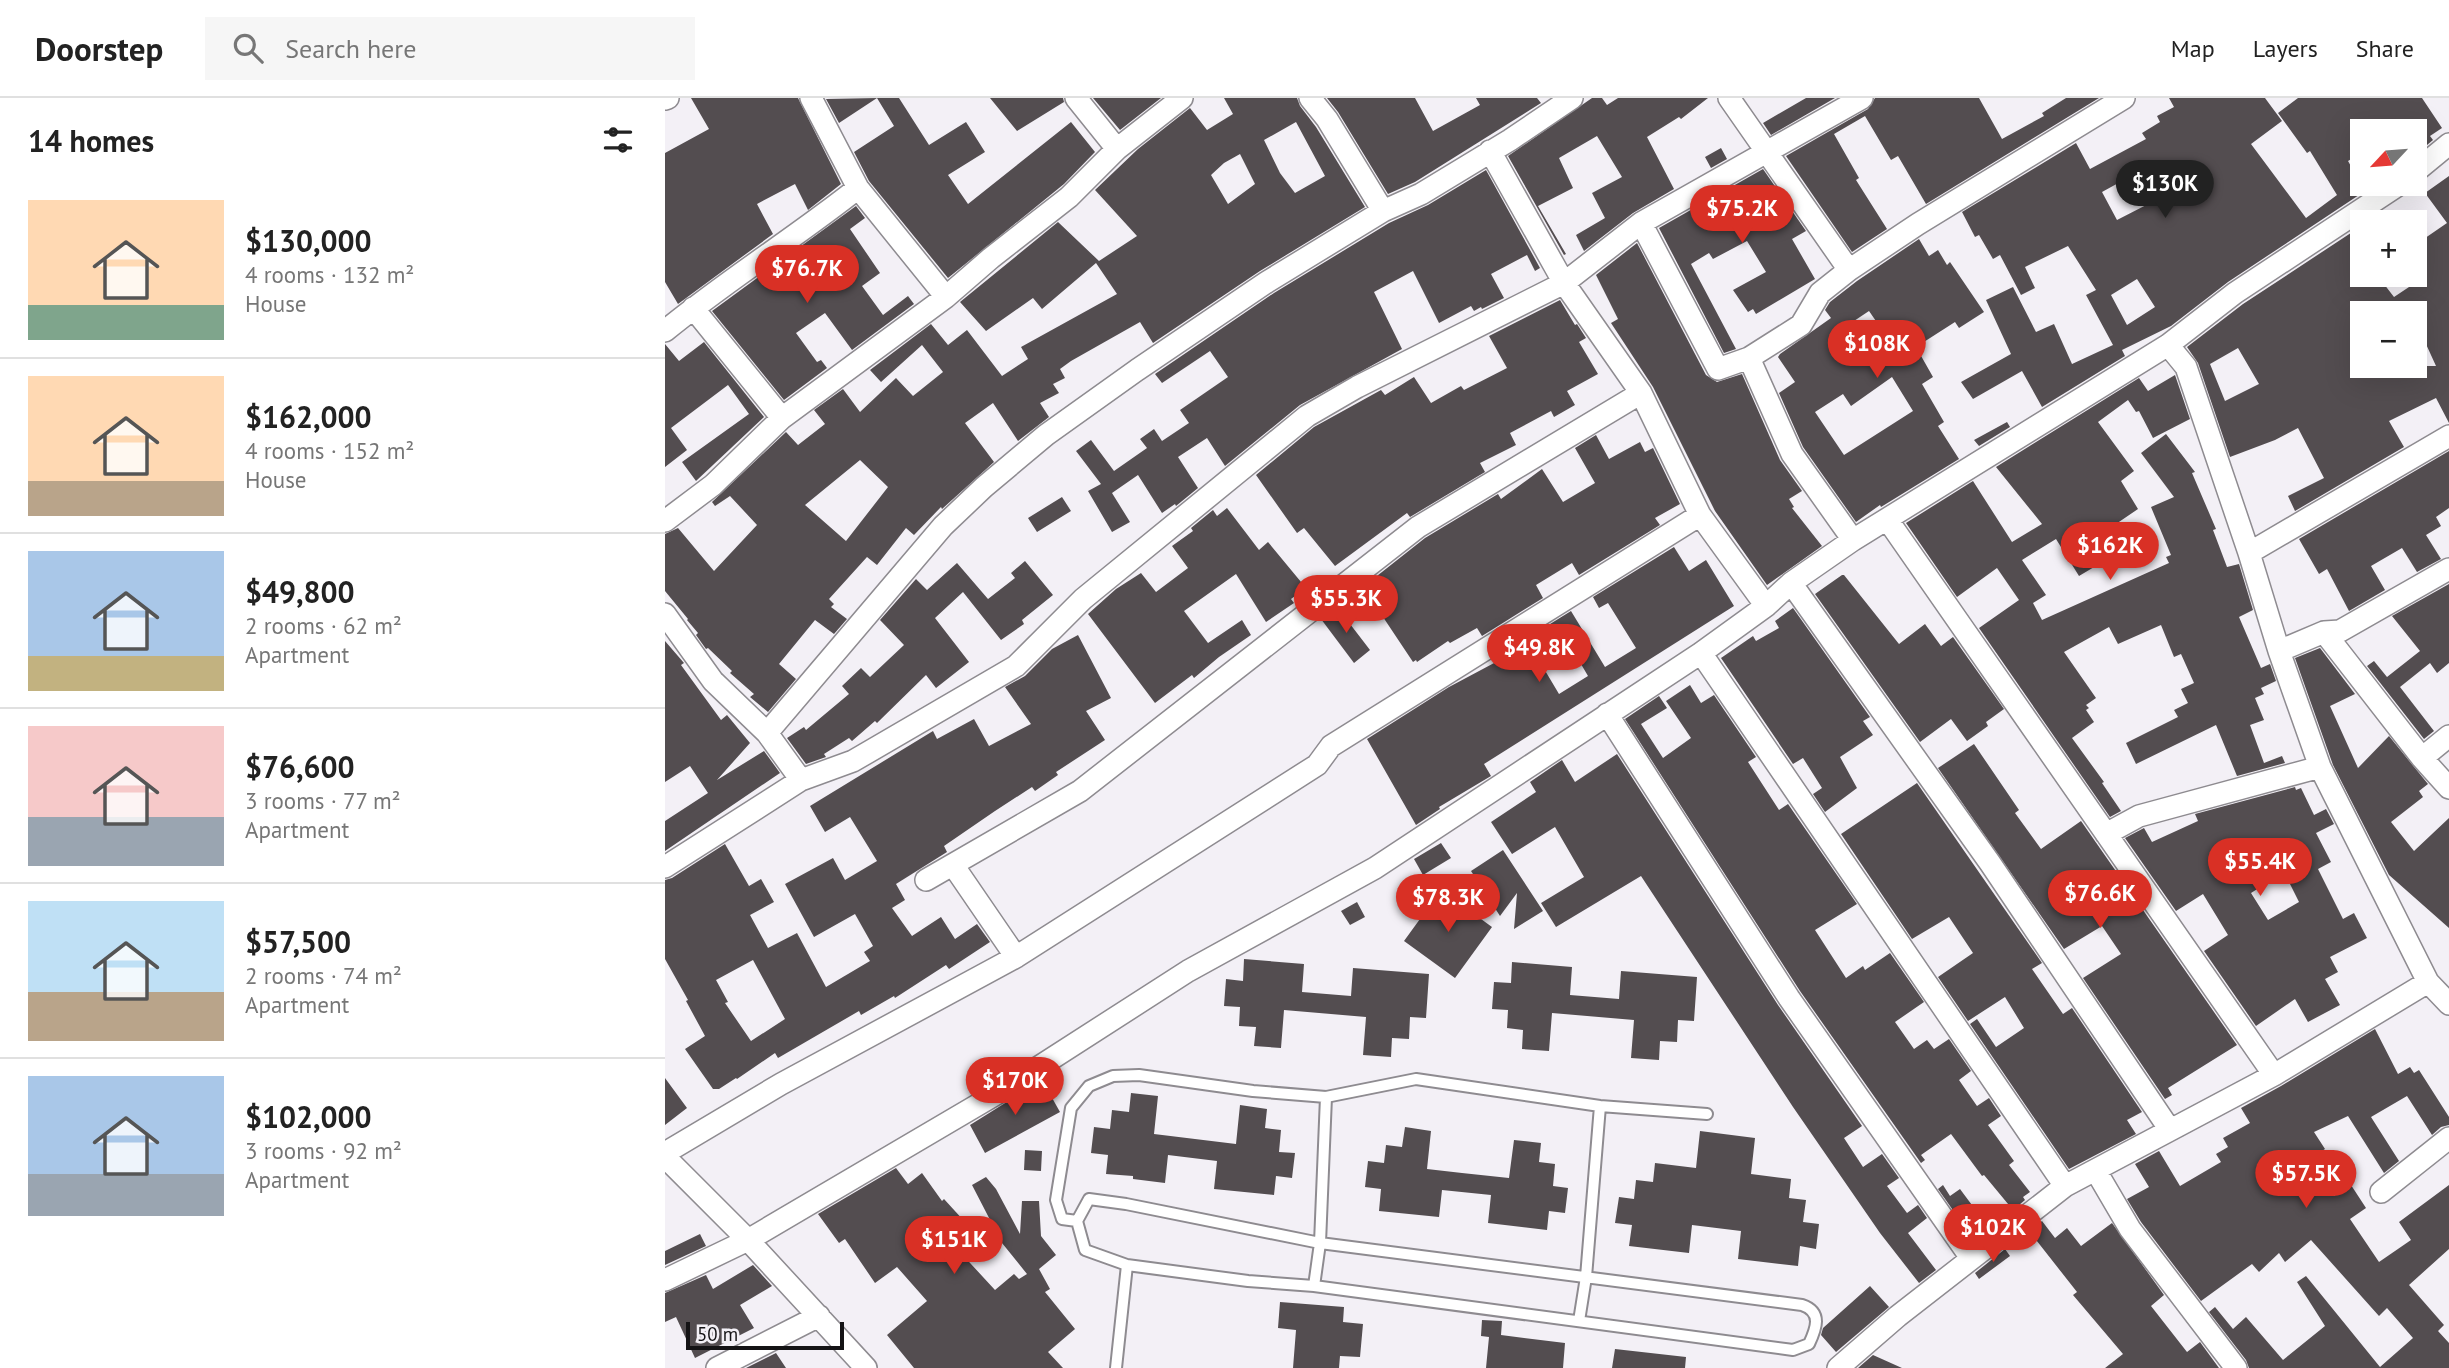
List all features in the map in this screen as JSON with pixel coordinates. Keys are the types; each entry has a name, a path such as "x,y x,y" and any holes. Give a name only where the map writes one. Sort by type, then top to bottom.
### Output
{"street":[{"path":"811,98 858,188 946,297"},
{"path":"1076,98 1117,149"},
{"path":"665,521 713,485 782,418 946,297 1069,197 1117,149 1182,98"},
{"path":"1310,98 1327,119 1383,211"},
{"path":"768,733 943,526 1046,435 1267,282 1383,211 1421,194 1572,98"},
{"path":"1728,98 1849,270"},
{"path":"665,867 801,780 853,761 1016,666 1083,599 1307,416 1357,387 1564,284 1641,223 1861,98"},
{"path":"1641,223 1718,369 1749,358 1801,326 1820,293 1849,270 1918,224 2124,98"},
{"path":"2427,162 2449,144"},
{"path":"1490,151 1564,284 1641,393 1700,515 1766,606"},
{"path":"665,331 858,188"},
{"path":"665,1280 748,1240 1003,1090 1188,971 1375,868 1701,653 1766,606 1791,583 1853,540 2168,345 2235,293 2382,196"},
{"path":"693,308 782,418"},
{"path":"2168,345 2186,368 2320,768 2428,982 2449,1004"},
{"path":"1749,358 1792,454 1853,540"},
{"path":"926,880 1080,791 1418,527 1641,393"},
{"path":"2249,553 2449,436"},
{"path":"866,1368 665,1155 781,1084 1016,957 1317,765 1331,746 1700,515"},
{"path":"1887,519 2274,1075"},
{"path":"2279,651 2324,632 2340,631 2449,569"},
{"path":"1791,583 1990,863 2170,1130"},
{"path":"665,614 713,681 768,733 801,780"},
{"path":"2324,632 2422,758 2449,788"},
{"path":"1701,653 2065,1186"},
{"path":"1607,714 1789,998 1971,1258"},
{"path":"2422,758 2449,736"},
{"path":"2106,834 2139,816 2320,768"},
{"path":"953,865 1016,957"},
{"path":"1837,1368 1971,1258 2065,1186 2274,1075 2428,982"},
{"path":"2381,1192 2449,1138"},
{"path":"2096,1171 2130,1228 2236,1368"},
{"path":"717,1368 819,1316"}],"lane":[{"path":"1077,1221 1062,1220 1056,1200 1070,1108 1089,1086 1113,1076 1139,1075 1253,1091 1327,1097 1416,1079 1600,1106 1707,1114"},
{"path":"1314,1286 1320,1242 1327,1097"},
{"path":"1579,1321 1586,1277 1600,1106"},
{"path":"1089,1199 1320,1242 1802,1305 1816,1315 1818,1325 1809,1344 1793,1350 1314,1286 1248,1281 1127,1265 1085,1250 1077,1221 1089,1199"},
{"path":"1116,1368 1127,1265"}],"building":[{"path":"691,98 798,98 841,184 808,210 795,184 757,204 773,234 678,304 665,282 665,153 709,129"},
{"path":"877,98 899,98 929,145 966,122 985,152 948,175 968,204 1071,122 1095,152 1064,184 948,278 869,181 854,152 894,126"},
{"path":"877,98 839,123 826,99"},
{"path":"990,98 1063,98 1064,102 1017,131"},
{"path":"1093,98 1161,98 1120,130"},
{"path":"1224,98 1297,98 1365,207 1260,271 1153,343 1140,322 1071,361 1060,369 1065,378 1053,384 1059,393 1040,403 1049,417 1018,441 993,403 965,423 994,462 942,509 941,507 914,535 906,528 877,565 867,557 829,599 834,604 831,607 847,619 834,634 815,620 779,664 796,679 768,712 750,697 754,694 730,673 732,671 706,649 696,635 698,633 665,591 665,534 678,528 714,571 757,525 730,496 715,506 712,502 786,432 798,445 825,424 814,410 843,389 860,412 896,378 913,396 943,372 922,345 881,382 870,370 931,324 948,345 967,330 1002,376 1028,359 1021,347 1117,294 1096,263 1042,309 1033,298 986,331 960,302 1058,222 1099,261 1137,236 1095,190 1138,149 1190,108 1207,130 1233,114","holes":["1296,122 1325,176 1295,193 1280,173 1264,140","1240,154 1255,184 1228,204 1211,175","860,460 888,487 846,541 805,505"]},
{"path":"1327,98 1415,98 1433,131 1480,105 1476,98 1537,98 1541,103 1415,182 1388,194"},
{"path":"1592,98 1602,98 1607,105 1618,98 1708,98 1681,119 1679,117 1647,137 1674,189 1633,213 1584,251 1576,235 1605,218 1592,193 1622,177 1597,136 1559,158 1573,188 1538,206 1566,254 1564,255 1508,156"},
{"path":"1806,98 1835,98 1771,135 1763,123"},
{"path":"1875,98 1979,98 2002,139 2044,116 2042,113 2066,98 2099,98 1926,204 1898,156 1891,160 1865,116 1834,134 1859,178 1856,180 1887,229 1852,252 1786,156 1868,109"},
{"path":"2169,98 2265,98 2282,121 2251,144 2306,218 2337,195 2310,151 2307,153 2278,113 2298,98 2422,98 2442,128 2430,136 2433,140 2427,145 2427,119 2350,119 2350,196 2357,196 2228,282 2171,326 2122,350 2125,356 2042,407 2022,371 1973,399 1961,382 2011,354 1986,300 2013,287 2036,332 2054,324 2072,364 2113,345 2086,295 2096,290 2068,246 2025,267 2035,288 2021,295 2000,255 1993,259 1979,235 1975,237 1962,212 2076,143 2090,169 2146,139 2142,133 2160,122 2157,116 2174,107","holes":["2142,170 2156,200 2117,220 2102,192","2137,279 2155,307 2127,325 2111,295"]},
{"path":"1721,148 1727,159 1711,168 1705,157"},
{"path":"1763,169 1806,231 1792,239 1815,279 1756,314 1753,309 1748,312 1733,290 1766,272 1747,241 1713,259 1709,253 1691,264 1736,349 1724,353 1659,228"},
{"path":"1486,170 1540,268 1535,271 1527,255 1491,274 1504,298 1474,311 1471,306 1439,323 1413,271 1374,292 1402,349 1300,405 1225,466 1207,438 1178,457 1198,488 1176,506 1175,504 1162,513 1138,475 1112,493 1130,522 1112,532 1088,491 1101,484 1076,451 1091,440 1114,471 1147,448 1140,439 1154,429 1162,441 1189,423 1180,410 1228,377 1210,351 1162,383 1155,374 1274,293 1389,223 1428,205"},
{"path":"2449,176 2449,423 2436,398 2389,421 2404,447 2295,511 2288,496 2324,478 2298,428 2230,457 2198,363 2187,347 2243,304 2350,234 2350,287 2386,287 2394,297 2409,287 2427,287 2427,237 2447,223 2427,196 2427,192","holes":["2238,348 2259,384 2225,401 2210,364"]},
{"path":"856,206 865,218 850,229 880,273 862,286 883,315 908,296 914,304 852,350 825,313 796,333 817,362 821,360 827,368 784,400 712,311"},
{"path":"1919,239 1929,256 1938,250 1947,265 1950,262 1984,312 1959,328 1955,322 1916,347 1933,377 1922,384 1944,422 1938,426 1959,459 1856,522 1803,447 1779,393 1795,382 1778,357 1831,318 1825,310 1830,302","holes":["1869,311 1887,337 1851,362 1833,335","1892,377 1913,411 1844,455 1815,412 1843,394 1851,406"]},
{"path":"1637,243 1706,375 1717,382 1742,374 1780,460 1802,491 1789,499 1794,507 1792,508 1822,546 1767,585 1715,511 1653,387 1611,323 1618,319 1596,275"},
{"path":"1560,300 1586,338 1579,342 1598,374 1567,391 1575,405 1554,417 1551,411 1510,433 1516,445 1480,463 1485,472 1410,517 1407,513 1335,566 1304,528 1297,533 1256,475 1314,427 1381,390 1385,395 1414,377 1431,403 1461,386 1464,390 1507,368 1489,336"},
{"path":"704,342 764,417 696,481 682,462 749,414 728,385 671,428 687,450 665,467 665,344 679,361"},
{"path":"2175,375 2190,419 2153,438 2139,411 2136,412 2128,400 2098,422 2134,471 2121,481 2138,509 2113,526 2126,548 2079,576 2056,539 2022,560 2046,595 2033,603 2042,620 2169,563 2166,557 2171,555 2151,507 2174,497 2141,453 2166,434 2195,472 2192,473 2216,529 2213,530 2227,567 2239,564 2253,610 2239,617 2261,668 2270,664 2276,681 2261,688 2264,694 2255,698 2264,720 2250,725 2264,763 2282,756 2285,763 2237,776 2216,725 2136,764 2126,743 2178,717 2174,710 2188,703 2181,689 2194,683 2181,654 2174,657 2161,625 2118,644 2109,627 2064,652 2096,698 2086,705 2089,708 2086,710 2094,722 2072,738 2121,811 2110,817 1979,628 2019,600 1997,568 1957,597 1906,523 1973,481 2012,542 2042,524 1996,467 2139,378 2148,391"},
{"path":"2007,422 2010,427 1979,446 1974,440"},
{"path":"1596,435 1609,459 1640,442 1645,452 1653,448 1680,504 1655,518 1660,525 1579,575 1572,563 1536,585 1543,598 1482,636 1477,628 1450,643 1448,641 1413,662 1363,587 1425,538 1498,494 1501,499 1542,469 1563,502 1595,483 1575,448"},
{"path":"2449,451 2449,508 2436,517 2441,526 2426,535 2441,559 2417,572 2402,548 2371,566 2385,590 2349,611 2327,569 2319,574 2299,539"},
{"path":"1062,497 1071,511 1037,532 1028,518"},
{"path":"1227,508 1259,550 1268,542 1306,588 1291,599 1294,603 1266,622 1236,574 1184,611 1208,643 1242,620 1251,635 1194,678 1192,675 1155,703 1088,614 1116,589 1141,573 1156,592 1188,568 1172,546 1193,531 1191,528 1213,510 1217,516"},
{"path":"1674,547 1689,571 1706,560 1734,606 1484,764 1491,776 1439,807 1440,809 1416,825 1367,739 1449,687 1496,662 1494,659 1571,611 1605,667 1636,648 1608,603 1599,608 1593,597","holes":["1561,630 1588,676 1559,694 1531,647"]},
{"path":"1025,561 1053,595 1022,620 1024,624 1001,640 963,592 935,618 969,662 936,688 926,675 877,723 875,721 852,741 849,738 824,754 826,757 806,764 787,738 804,727 806,730 849,694 842,686 861,668 870,677 904,645 880,620 916,579 927,590 957,563 988,599 1015,578 1011,573"},
{"path":"1842,575 1899,644 1925,624 1941,646 1953,637 2004,709 1986,722 1988,726 1967,741 1951,719 1920,742 1815,594"},
{"path":"2449,584 2449,663 2437,673 2430,663 2400,687 2434,731 2424,739 2367,666 2374,661 2387,677 2420,651 2392,616"},
{"path":"1337,607 1370,650 1354,663 1321,619"},
{"path":"1793,608 1870,717 1863,721 1873,735 1840,757 1857,788 1825,812 1813,794 1822,788 1803,758 1793,764 1721,658 1753,636 1756,641 1779,628 1775,621"},
{"path":"1078,635 1111,698 1086,711 1105,740 1056,772 1058,775 1035,791 1032,787 944,846 947,852 896,884 905,900 892,908 912,936 941,917 955,939 977,924 990,942 949,969 946,965 895,998 894,996 861,1015 859,1011 778,1058 775,1053 737,1079 719,1089 713,1089 685,1049 705,1036 665,959 665,880 725,844 749,886 761,879 774,902 750,915 768,948 797,933 826,987 870,961 864,952 873,946 855,914 814,937 785,884 833,858 845,880 877,861 850,817 825,832 810,806 933,731 937,739 974,719 989,746 1031,724 1005,687 1025,676 1052,649","holes":["753,960 785,1019 751,1041 725,1003 728,1002 716,980"]},
{"path":"665,641 684,663 681,665 721,720 727,715 750,743 717,780 764,751 780,773 665,851 665,821 708,793 690,766 665,782"},
{"path":"2320,648 2355,694 2330,706 2358,768 2389,736 2428,784 2419,791 2423,797 2391,822 2414,851 2449,818 2449,928 2389,875 2333,765 2295,658"},
{"path":"1690,685 1701,703 1714,695 1756,757 1748,762 1779,810 1788,804 1857,904 1815,930 1846,978 1863,966 1865,970 1890,953 1924,1002 1895,1022 1914,1049 1927,1040 1934,1049 1949,1039 1971,1071 1959,1080 1977,1106 1989,1098 2001,1116 1988,1125 2014,1161 2009,1165 2030,1192 2013,1210 1984,1175 1982,1176 1951,1134 1921,1155 1925,1160 1921,1163 1800,991 1625,719 1659,696 1667,708 1641,724 1663,758 1691,738 1666,701"},
{"path":"1974,744 2019,810 2015,813 2041,849 2081,821 2237,1045 2168,1088 2172,1095 2165,1099 2083,978 2121,954 2102,926 2064,949 1938,768"},
{"path":"1617,754 1778,1005 1862,1126 1844,1138 1863,1167 1882,1154 1899,1178 1887,1186 1907,1213 1918,1205 1927,1218 1908,1233 1936,1270 1919,1283 1880,1233 1793,1107 1641,876 1556,927 1541,903 1584,877 1555,827 1512,854 1491,822 1536,792 1530,782 1562,760 1575,782"},
{"path":"1917,783 2042,963 2032,969 2063,1014 2072,1008 2142,1112 2127,1120 2136,1134 2069,1169 1970,1024 1977,1019 1996,1047 2024,1028 2005,997 1968,1021 1938,977 1973,953 1949,917 1912,939 1841,834"},
{"path":"2295,787 2296,790 2301,788 2314,815 2326,809 2334,824 2316,833 2331,862 2318,869 2343,919 2354,913 2367,938 2330,957 2338,972 2325,979 2340,1005 2308,1022 2295,999 2256,1026 2204,951 2228,935 2203,894 2176,911 2125,838 2144,828 2152,842 2198,821 2195,814","holes":["2284,872 2299,902 2268,920 2251,893"]},
{"path":"1441,843 1451,858 1423,875 1414,859"},
{"path":"1503,850 1543,911 1514,929 1517,893 1500,916 1471,871"},
{"path":"1441,890 1492,927 1455,978 1404,941"},
{"path":"1357,902 1365,917 1350,925 1341,911"},
{"path":"1244,959 1304,964 1302,992 1351,996 1353,968 1429,974 1426,1018 1410,1017 1409,1039 1392,1038 1391,1057 1363,1055 1366,1017 1284,1010 1281,1048 1254,1046 1256,1027 1239,1026 1240,1007 1224,1006 1226,979 1243,981"},
{"path":"1512,962 1572,967 1570,995 1619,999 1621,971 1697,977 1694,1021 1678,1020 1677,1042 1660,1041 1659,1060 1631,1058 1634,1020 1552,1013 1549,1051 1522,1049 1523,1030 1507,1028 1508,1010 1492,1009 1494,982 1511,983"},
{"path":"2375,1029 2398,1074 2410,1067 2414,1073 2419,1070 2449,1117 2449,1125 2441,1127 2432,1135 2407,1096 2371,1117 2399,1161 2384,1173 2348,1116 2314,1132 2325,1149 2311,1158 2334,1196 2351,1185 2366,1208 2350,1219 2379,1262 2411,1240 2399,1222 2449,1185 2449,1249 2409,1285 2444,1325 2438,1331 2449,1343 2449,1368 2249,1368 2246,1360 2209,1312 2215,1307 2233,1329 2246,1317 2283,1360 2325,1326 2297,1282 2306,1276 2380,1367 2413,1338 2387,1308 2379,1316 2311,1240 2285,1262 2279,1253 2259,1272 2252,1264 2201,1301 2141,1222 2127,1199 2149,1187 2135,1164 2159,1151 2180,1186 2221,1162 2216,1154 2228,1147 2223,1138 2250,1123 2241,1108"},
{"path":"665,1078 687,1108 665,1125"},
{"path":"1042,1080 1060,1112 985,1153 970,1125"},
{"path":"1131,1093 1158,1096 1154,1134 1236,1144 1240,1105 1267,1109 1265,1128 1281,1130 1279,1152 1295,1153 1292,1178 1276,1176 1274,1195 1214,1189 1217,1161 1168,1155 1165,1183 1106,1174 1108,1155 1091,1153 1094,1127 1110,1129 1112,1110 1129,1112"},
{"path":"1405,1127 1431,1131 1427,1169 1509,1178 1514,1140 1541,1143 1539,1162 1555,1164 1553,1186 1568,1188 1565,1213 1549,1211 1547,1230 1488,1223 1491,1195 1442,1190 1439,1217 1379,1211 1381,1189 1365,1187 1368,1161 1384,1163 1386,1145 1402,1147"},
{"path":"1700,1131 1755,1138 1751,1174 1791,1179 1789,1198 1806,1200 1803,1222 1819,1224 1816,1249 1800,1246 1798,1266 1738,1259 1741,1231 1692,1225 1689,1253 1629,1246 1632,1225 1615,1223 1619,1197 1634,1199 1636,1180 1653,1182 1655,1163 1696,1168"},
{"path":"1025,1150 1042,1151 1041,1171 1024,1170"},
{"path":"896,1168 908,1184 922,1173 942,1201 944,1199 965,1222 947,1238 995,1290 1014,1274 1019,1279 1027,1274 1002,1243 972,1185 986,1177 996,1189 1020,1234 1022,1201 1039,1201 1041,1236 1056,1255 1039,1269 1050,1289 1045,1292 1075,1329 1048,1352 1063,1368 914,1368 887,1335 927,1301 897,1267 875,1283 845,1239 839,1243 818,1214"},
{"path":"1943,1185 1950,1196 1960,1189 1989,1228 1974,1240 1938,1189"},
{"path":"2042,1221 2055,1238 2067,1228 2081,1246 2112,1223 2164,1295 2151,1306 2187,1352 2200,1342 2219,1368 2105,1368 2123,1354 2073,1295 2077,1292 2029,1231"},
{"path":"700,1234 706,1246 665,1265 665,1251"},
{"path":"2005,1249 2010,1256 1979,1279 1975,1273"},
{"path":"753,1265 772,1286 740,1305 754,1328 695,1358 676,1317 665,1322 665,1293 706,1275 713,1289"},
{"path":"1870,1286 1889,1307 1836,1352 1821,1335 1823,1328"},
{"path":"1280,1302 1344,1307 1343,1322 1363,1324 1360,1357 1340,1356 1339,1368 1293,1368 1296,1330 1278,1328"},
{"path":"1482,1320 1502,1321 1501,1335 1565,1343 1563,1368 1486,1368 1489,1337 1481,1336"},
{"path":"1615,1349 1686,1357 1685,1368 1612,1368"},
{"path":"776,1353 786,1368 746,1368"},
{"path":"1873,1355 1902,1368 1858,1368"}]}
